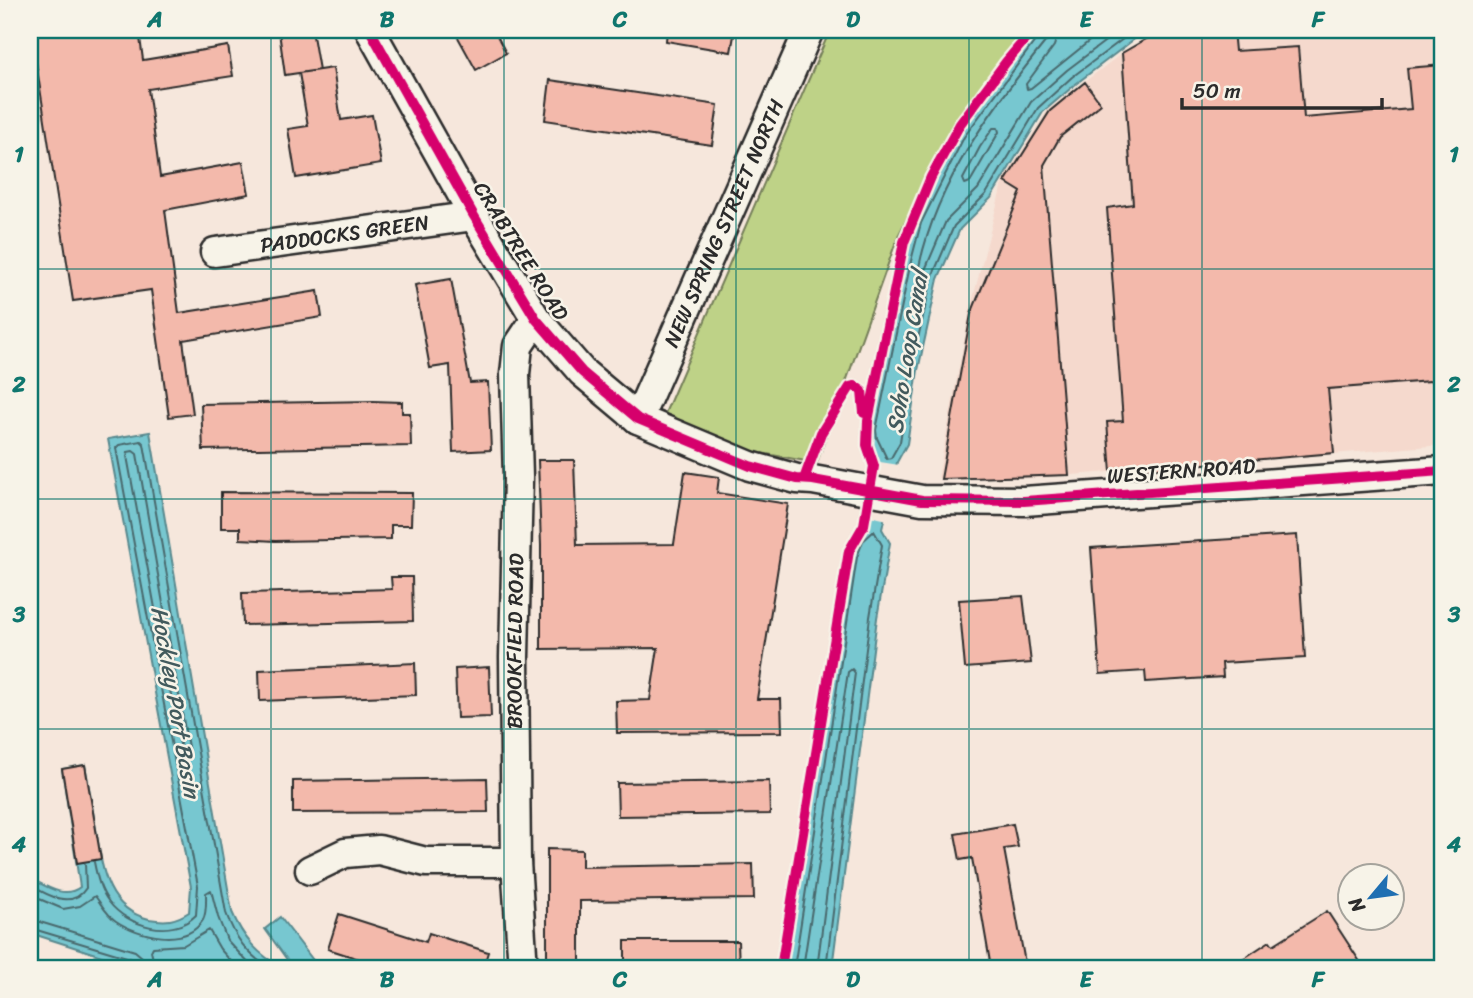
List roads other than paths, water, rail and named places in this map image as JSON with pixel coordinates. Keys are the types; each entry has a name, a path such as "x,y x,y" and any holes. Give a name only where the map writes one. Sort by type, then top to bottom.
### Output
{"street":[{"name":"CRABTREE ROAD","path":"370,30 474,216 536,319 582,372 638,419 750,466 797,479 813,480"},
{"name":"NEW SPRING STREET NORTH","path":"638,419 809,30"},
{"name":"PADDOCKS GREEN","path":"215,253 474,216"},
{"name":"BROOKFIELD ROAD","path":"523,968 516,862 514,657 518,477 515,374 518,346 536,319"},
{"name":"WESTERN ROAD","path":"813,480 922,500 1024,501 1443,471"},
{"path":"310,870 378,839 426,862 516,862"}],"water":[{"name":"Soho Loop Canal","path":"1035,30 1151,30 1137,37 1043,112 991,198 960,229 938,279 918,370 907,444 897,462 882,529 890,543 877,618 832,968 787,968 851,555 857,538 867,526 878,458 868,430 906,248 924,197 950,146 982,97"},
{"name":"Hockley Port Basin","path":"150,432 232,912 252,945 283,968 139,968 30,933 30,873 32,879 62,892 80,887 62,769 85,765 104,871 114,895 134,913 149,919 170,920 189,912 191,887 108,439"},
{"path":"280,917 319,968 293,968 265,929"}]}
